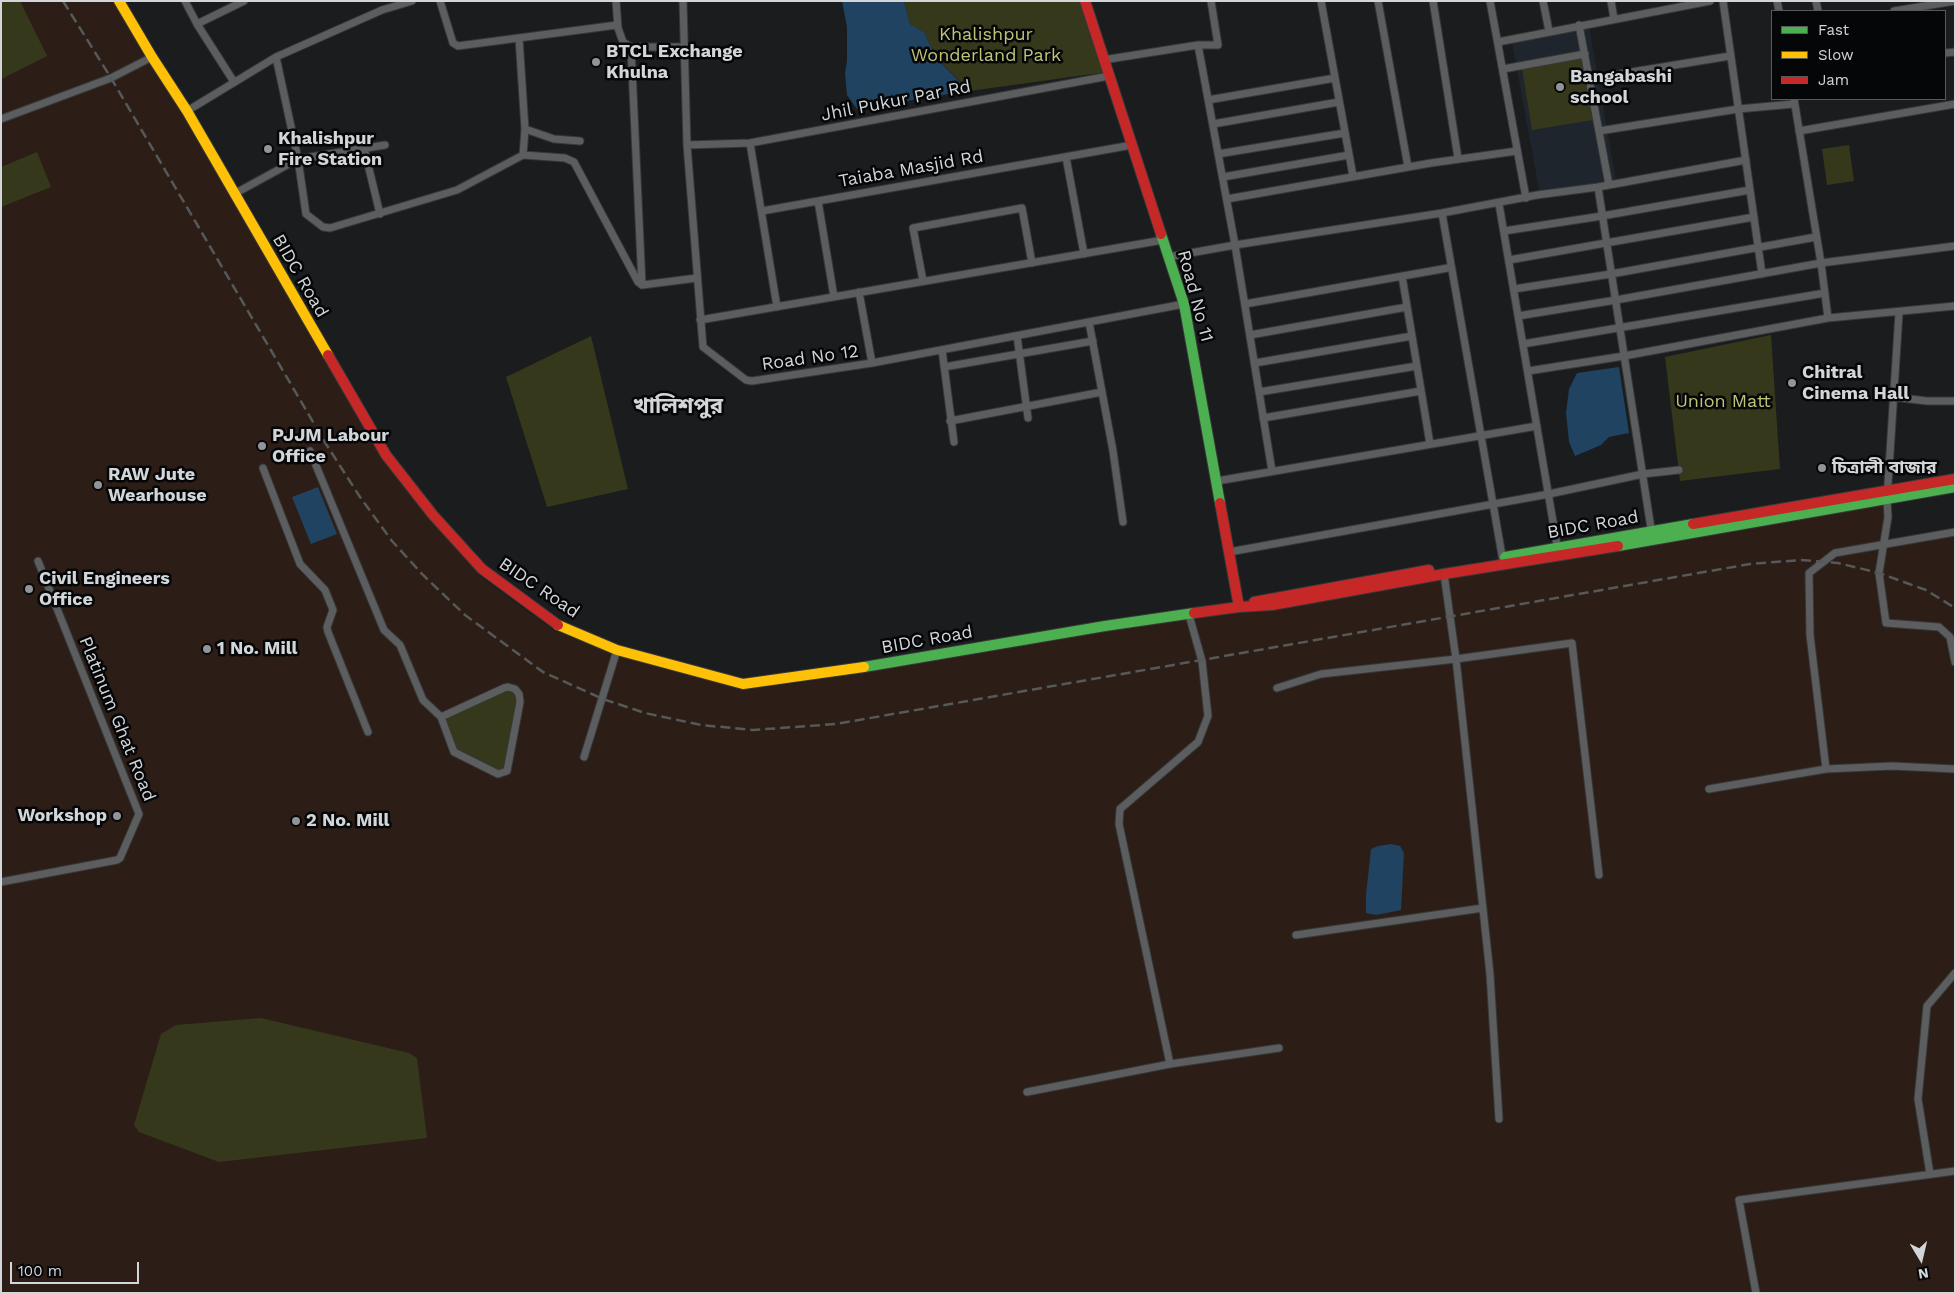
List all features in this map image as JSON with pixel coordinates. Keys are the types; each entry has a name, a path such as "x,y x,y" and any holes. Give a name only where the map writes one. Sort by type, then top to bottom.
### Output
{"main road":[{"name":"BIDC Road","path":"119,1 187,112 386,455 433,514 482,569 551,621 617,650 748,684 835,672 1105,626 1239,607 1272,605 1444,574 1503,561"},
{"name":"Road No 11","path":"1085,1 1184,304 1239,607"},
{"name":"BIDC Road","path":"1887,495 1955,479"},
{"name":"BIDC Road","path":"1239,607 1269,598 1503,561 1887,495 1955,487"}],"street":[{"path":"185,1 197,24 234,82"},
{"path":"197,24 244,1"},
{"path":"187,112 276,57 382,10 412,1"},
{"path":"440,1 453,43 458,46 617,25"},
{"path":"616,1 617,25 623,42 631,47 684,47"},
{"name":"Road No 12","path":"683,1 687,145 702,347 746,380 752,381 872,364 1184,304"},
{"path":"1103,60 1198,45 1218,45 1211,1"},
{"path":"1321,1 1353,176"},
{"path":"1378,1 1408,167"},
{"path":"1433,1 1458,158"},
{"path":"1490,1 1526,198"},
{"path":"1543,1 1548,31"},
{"path":"1611,1 1614,19"},
{"path":"1498,42 1710,1"},
{"path":"1723,1 1762,274"},
{"path":"1900,10 1955,1"},
{"path":"1579,25 1609,185"},
{"path":"519,38 525,129 523,154"},
{"path":"1198,45 1235,245 1272,471"},
{"path":"631,47 642,285"},
{"path":"1503,69 1585,54"},
{"path":"1589,79 1730,56"},
{"path":"1,119 111,78 152,57"},
{"path":"276,57 298,159 306,214 323,227 330,228 457,190 523,154 565,158 574,162 638,282 642,285 697,278"},
{"name":"Jhil Pukur Par Rd","path":"687,145 750,143 1109,76"},
{"path":"1208,100 1335,78"},
{"path":"1599,131 1794,101 1821,263 1828,318"},
{"path":"1213,124 1340,102"},
{"path":"1799,131 1955,104"},
{"path":"525,129 554,139 580,141"},
{"path":"1218,154 1345,132"},
{"path":"750,143 777,307"},
{"path":"234,194 298,159 385,145"},
{"name":"Taiaba Masjid Rd","path":"762,211 1132,145"},
{"path":"364,148 380,214"},
{"path":"1227,199 1458,158 1518,151"},
{"path":"1223,177 1349,155"},
{"path":"1066,157 1084,254"},
{"path":"1168,257 1442,214 1746,160"},
{"path":"1598,187 1652,536"},
{"path":"1504,231 1750,190"},
{"path":"818,201 834,297"},
{"path":"1499,204 1558,551"},
{"path":"923,281 913,228 1022,208 1032,262"},
{"path":"1442,214 1503,561"},
{"path":"1509,260 1754,217"},
{"path":"1514,289 1611,274 1816,237"},
{"path":"700,320 1163,240"},
{"path":"1518,316 1821,263 1955,246"},
{"path":"1245,304 1448,268"},
{"path":"1402,276 1430,444"},
{"path":"860,292 872,364"},
{"path":"1523,344 1825,293"},
{"path":"1528,372 1828,318 1899,313 1955,306"},
{"path":"1250,335 1407,307"},
{"path":"1899,313 1887,495 1888,517 1879,573 1886,623 1939,627 1950,637 1955,662"},
{"path":"1089,322 1123,522"},
{"path":"1017,336 1028,418"},
{"path":"1254,363 1412,336"},
{"path":"944,367 1093,341"},
{"path":"942,350 954,442"},
{"path":"1259,392 1416,366"},
{"path":"1263,418 1421,391"},
{"path":"950,421 1102,392"},
{"path":"1894,397 1927,401 1955,401"},
{"path":"1217,481 1538,426"},
{"path":"310,451 384,630 400,645 423,700 441,717 452,748 457,754 498,774 508,771 520,702 519,694 515,689 504,688 441,717"},
{"path":"263,468 300,564 325,590 333,610 328,632 368,732"},
{"path":"1229,552 1549,494 1643,474 1679,470"},
{"path":"1826,769 1810,635 1808,573 1835,554 1955,532"},
{"name":"Platinum Ghat Road","path":"1,882 117,860 120,858 139,814 38,561"},
{"path":"1444,574 1456,659 1490,974 1499,1119"},
{"path":"1170,1064 1118,824 1120,809 1198,742 1208,716 1202,660 1190,615"},
{"path":"1277,688 1320,674 1572,644 1599,875"},
{"path":"584,757 617,650"},
{"path":"1708,789 1826,769 1892,766 1955,769"},
{"path":"1296,935 1483,908"},
{"path":"1930,1174 1918,1100 1928,1006 1955,973"},
{"path":"1027,1092 1170,1064 1279,1048"},
{"path":"1756,1293 1739,1200 1955,1171"}],"shaded area":[{"path":"1,1 121,1 429,519 482,578 553,630 618,655 751,688 794,684 1189,615 1887,499 1885,545 1955,533 1955,1293 1,1293"},
{"name":"Bangabashi school","path":"1589,26 1616,179 1540,195 1512,42"}],"green space":[{"path":"1,1 20,1 47,56 1,79"},
{"name":"Khalishpur Wonderland Park","path":"904,1 1083,1 1107,72 955,93 962,83 937,59 924,32 910,24"},
{"path":"1583,58 1593,120 1532,130 1522,68"},
{"path":"1849,145 1854,181 1827,185 1822,149"},
{"path":"37,152 51,187 1,207 1,167"},
{"name":"Union Matt","path":"1771,335 1780,469 1680,481 1665,357"},
{"path":"591,336 628,489 547,507 506,377"},
{"path":"504,688 519,694 505,773 457,754 441,717"},
{"path":"261,1018 409,1053 417,1058 427,1138 219,1162 139,1132 134,1125 161,1034 176,1025"}],"water":[{"path":"842,1 904,1 910,24 924,32 937,59 962,84 955,93 857,109 847,95 845,73 847,27"},
{"path":"1619,367 1629,433 1609,437 1601,445 1575,456 1569,442 1566,413 1569,389 1577,373"},
{"path":"318,487 337,534 311,544 292,497"},
{"path":"1391,844 1400,846 1404,853 1401,910 1376,915 1366,913 1371,849"}],"railway":[{"path":"63,1 111,78 326,444 360,497 392,541 423,575 465,615 543,672 603,699 645,713 701,725 753,730 836,724 1750,564 1801,560 1838,563 1879,573 1926,590 1955,608"}],"traffic: fast":[{"path":"1161,234 1184,304 1220,503"},
{"path":"1618,546 1955,487"},
{"path":"1505,557 1693,524"},
{"path":"864,667 1105,626 1194,613"}],"traffic: slow":[{"path":"119,1 187,111 328,355"},
{"path":"558,625 617,650 743,684 864,667"}],"traffic: jam":[{"path":"1085,1 1161,234"},
{"path":"328,355 386,455 433,515 482,569 558,625"},
{"path":"1693,524 1955,479"},
{"path":"1220,503 1239,607"},
{"path":"1194,613 1272,605 1444,574 1618,546"},
{"path":"1254,602 1429,570"}],"place":[{"name":"BTCL Exchange Khulna","path":"596,62"},
{"name":"Bangabashi school","path":"1560,87"},
{"name":"Khalishpur Fire Station","path":"268,149"},
{"name":"Chitral Cinema Hall","path":"1792,383"},
{"name":"PJJM Labour Office","path":"262,446"},
{"name":"চিত্রালী বাজার","path":"1822,468"},
{"name":"RAW Jute Wearhouse","path":"98,485"},
{"name":"Civil Engineers Office","path":"29,589"},
{"name":"1 No. Mill","path":"207,649"},
{"name":"Workshop","path":"117,816"},
{"name":"2 No. Mill","path":"296,821"}],"district":[{"name":"খালিশপুর","path":"678,407"}]}
